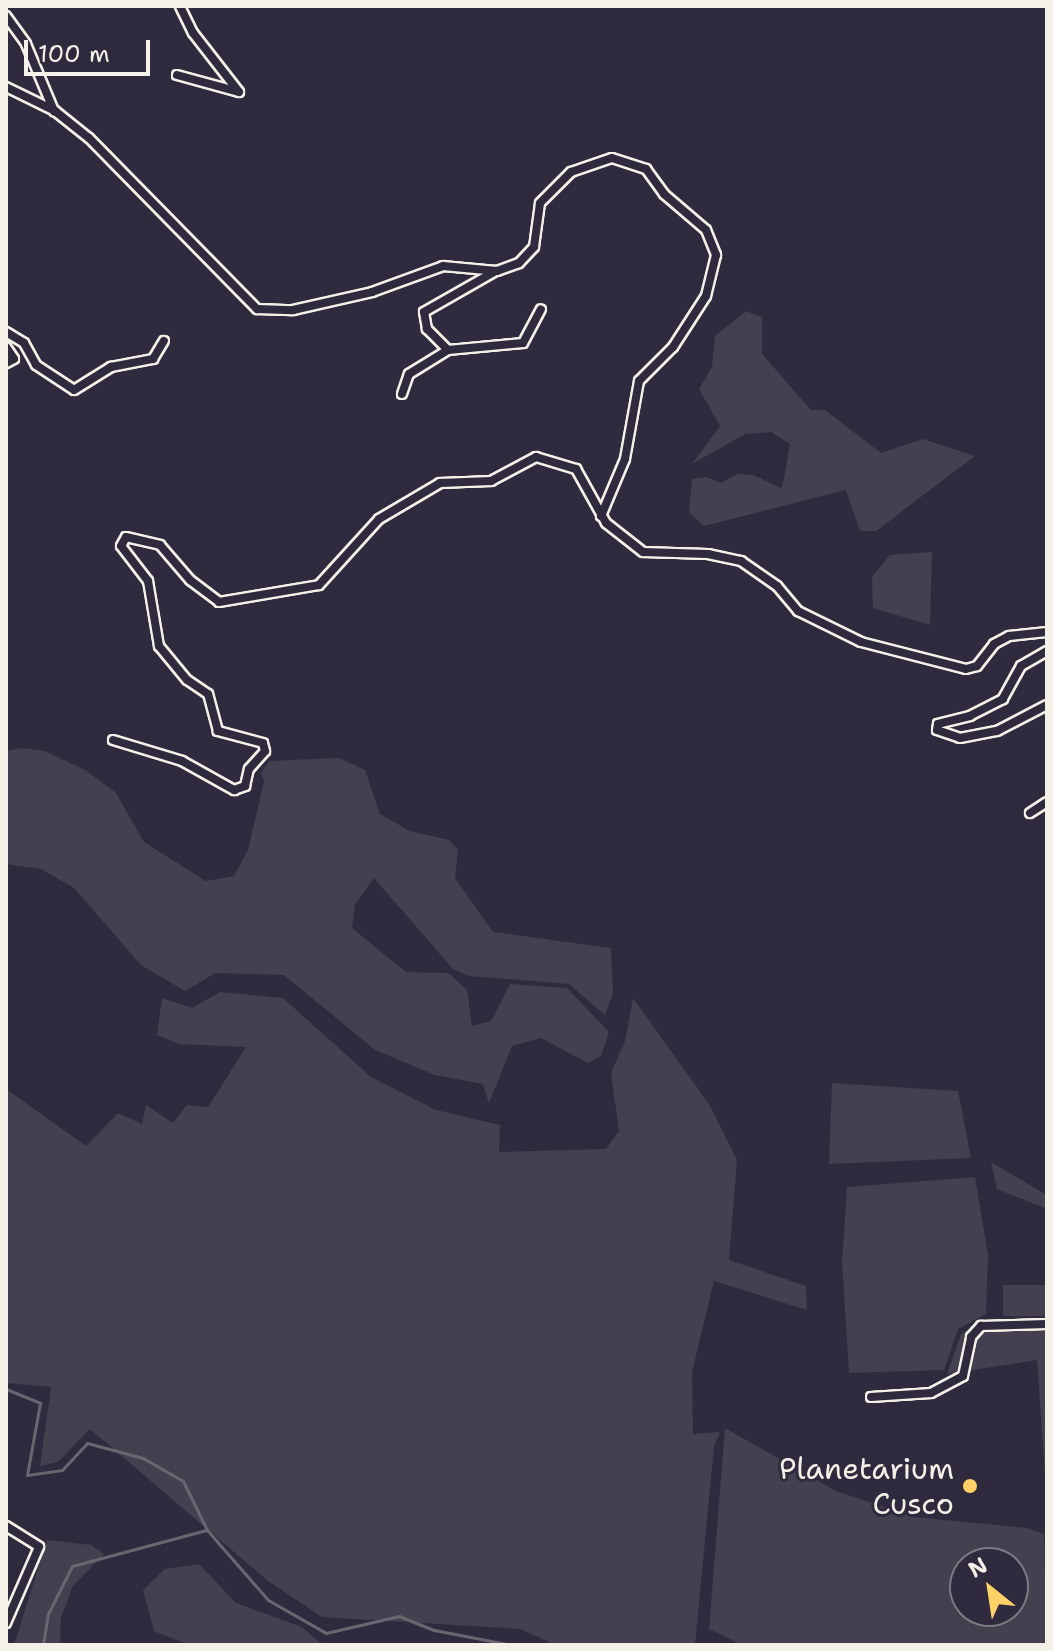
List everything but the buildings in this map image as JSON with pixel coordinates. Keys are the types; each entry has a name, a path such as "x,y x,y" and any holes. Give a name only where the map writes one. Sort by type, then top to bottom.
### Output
{"street":[{"path":"177,75 239,92 193,33 180,6"},
{"path":"6,16 26,44 55,111"},
{"path":"6,87 55,111 89,138 257,309 293,310 372,292 443,266 497,271"},
{"path":"448,350 427,329 424,312 497,271 519,263 534,247 540,203 547,190 571,172 612,158 646,169 664,194 706,230 716,255 706,296 673,347 639,381 625,459 601,516"},
{"path":"402,394 409,374 448,350 516,346 541,309"},
{"path":"6,332 24,343 36,365 74,390 111,367 153,359 164,341"},
{"path":"6,347 14,359 6,363"},
{"path":"113,740 182,761 234,790 245,786 249,769 265,751 263,743 218,731 208,694 187,680 159,646 148,581 121,546 126,537 160,545 190,580 219,602 319,585 379,519 440,483 491,481 536,457 576,469 601,516 643,552 708,554 741,561 777,586 798,611 874,646 966,669 977,666 994,644 1009,636 1047,632"},
{"path":"1047,651 1021,666 1003,699 970,716 938,724 937,730 960,738 997,731 1047,705"},
{"path":"1030,813 1047,802"},
{"path":"871,1397 931,1393 963,1376 971,1337 981,1326 1047,1324"},
{"path":"6,1526 39,1547 6,1623"}],"shaded area":[{"path":"746,311 762,317 762,354 811,410 825,410 881,453 923,439 975,456 876,531 860,531 846,490 704,526 689,512 692,479 706,477 721,483 737,474 753,475 781,488 784,478 790,444 771,432 745,434 692,464 720,426 699,389 712,367 715,336"},
{"path":"932,552 930,625 873,608 872,577 890,555"},
{"path":"21,748 45,751 87,771 116,793 144,842 206,881 234,876 248,850 264,781 261,773 269,761 339,758 365,770 380,814 410,831 449,840 458,850 455,878 493,932 611,948 613,993 605,1015 569,984 469,976 453,969 374,878 355,904 352,928 406,972 449,973 467,990 472,1026 491,1021 510,984 567,988 609,1032 601,1056 588,1063 541,1038 512,1046 489,1103 483,1084 435,1075 375,1050 284,975 215,973 185,991 141,965 74,888 41,869 6,864 6,751"},
{"path":"220,992 283,998 371,1077 436,1110 500,1125 499,1152 606,1149 619,1131 611,1073 625,1041 633,998 709,1104 737,1160 729,1260 806,1286 807,1310 714,1281 692,1372 693,1434 720,1432 714,1447 695,1645 555,1645 521,1629 322,1617 268,1581 90,1429 58,1462 40,1466 51,1387 6,1383 6,1089 86,1146 118,1113 142,1124 146,1105 173,1123 187,1105 208,1107 246,1047 179,1044 157,1035 162,998 192,1008"},
{"path":"832,1083 958,1091 971,1158 829,1164"},
{"path":"991,1162 1047,1195 1047,1209 997,1189"},
{"path":"975,1177 988,1255 986,1314 958,1329 944,1370 849,1373 842,1263 847,1187"},
{"path":"1003,1285 1047,1285 1047,1316 1003,1316"},
{"path":"1047,1327 1046,1489 1037,1360 947,1374 961,1334 973,1328 1005,1332"},
{"path":"725,1428 836,1491 914,1517 1027,1528 1044,1534 1047,1645 742,1645 709,1629"},
{"path":"47,1540 91,1545 104,1554 73,1586 61,1617 60,1645 14,1645"},
{"path":"199,1564 236,1603 302,1627 323,1645 189,1645 154,1631 143,1590 165,1569"}],"waterway":[{"path":"6,1389 40,1403 27,1475 62,1470 87,1443 143,1458 183,1481 207,1530 268,1600 326,1633 399,1616 434,1630 513,1645"},
{"path":"43,1645 48,1614 72,1566 206,1530"}],"place":[{"name":"Planetarium Cusco","path":"970,1486"}]}
